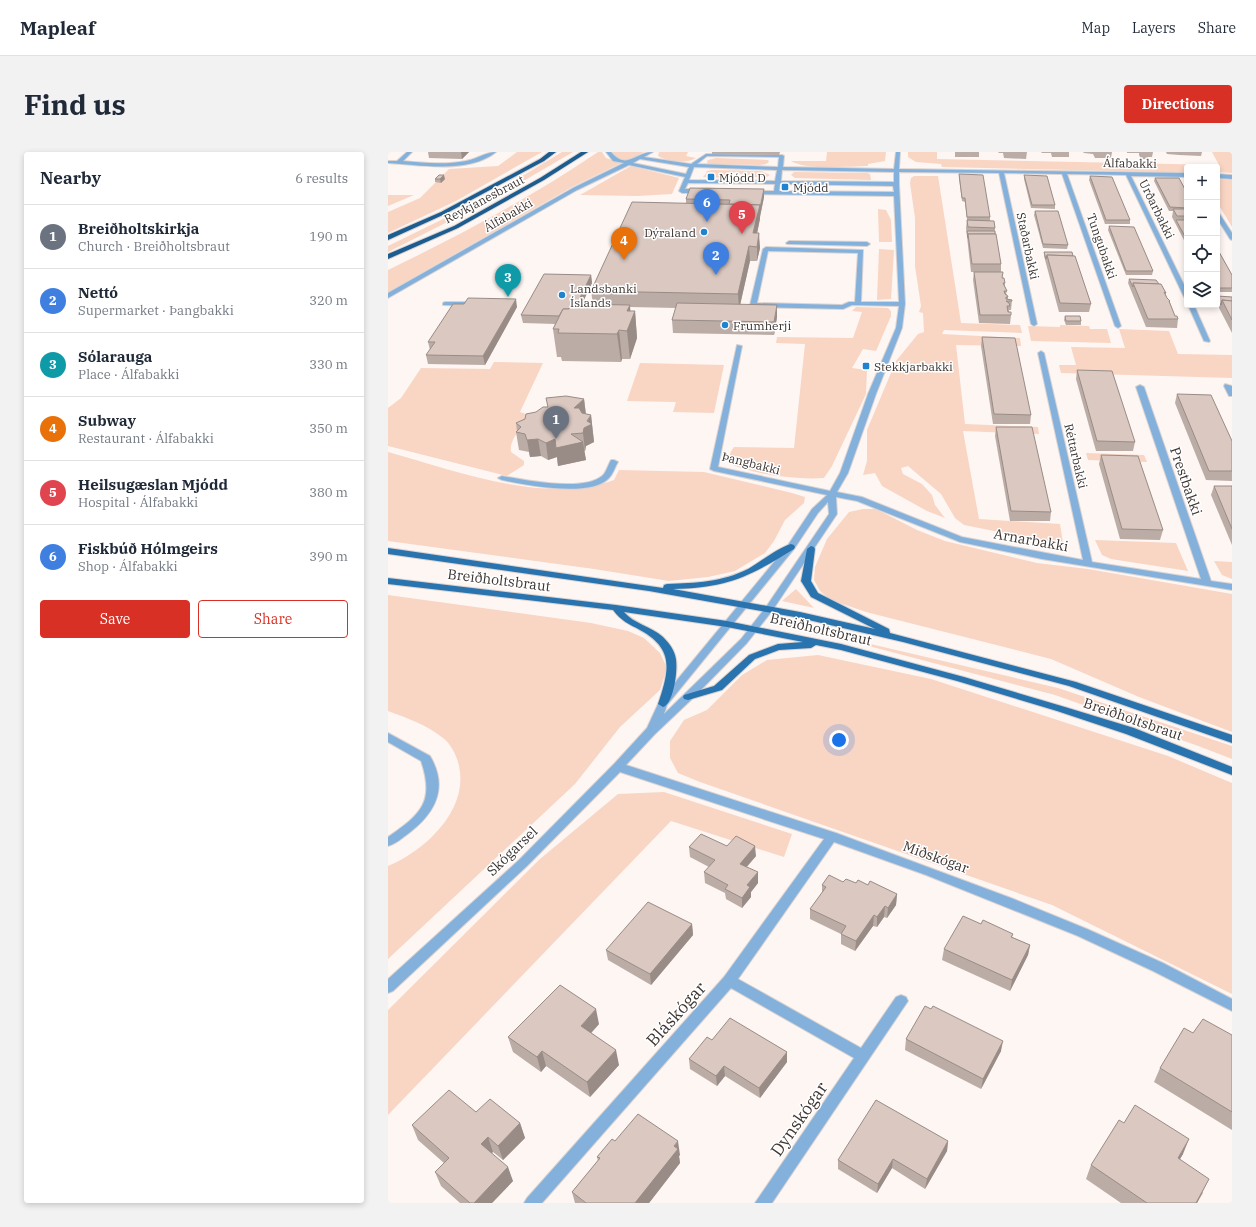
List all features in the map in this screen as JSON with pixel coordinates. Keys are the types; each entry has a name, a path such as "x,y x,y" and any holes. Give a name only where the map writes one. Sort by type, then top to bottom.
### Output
{"highway":[{"name":"Reykjanesbraut","path":"388,238 443,213 542,160 553,152"},
{"name":"Reykjanesbraut","path":"388,257 456,227 542,179 585,152"},
{"path":"388,265 456,227"}],"main road":[{"path":"649,588 700,586 725,581 763,564 791,547"},
{"path":"811,549 806,581 814,594 836,607 904,639"},
{"name":"Breiðholtsbraut","path":"388,551 649,588 744,604 904,639 1072,684 1232,739"},
{"name":"Breiðholtsbraut","path":"388,582 616,608 727,624 841,647 960,679 1062,709 1130,731 1232,771"},
{"path":"616,608 623,620 648,631 662,641 671,655 673,673 663,704"},
{"path":"688,697 718,688 752,658 778,647 806,644 841,647"}],"street":[{"path":"399,162 410,152"},
{"path":"388,162 464,164 486,157 494,152"},
{"path":"608,152 615,160 687,179 896,184"},
{"name":"Álfabakki","path":"388,296 575,189 630,164 651,152"},
{"path":"744,604 791,547 815,511 832,494 844,473 872,394 898,332 902,304 896,184 898,152"},
{"path":"713,192 682,191 692,166 706,155 782,156 776,193"},
{"name":"Álfabakki","path":"641,158 692,166 1184,175"},
{"name":"Staðarbakki","path":"1001,172 1034,324"},
{"name":"Tungubakki","path":"1064,173 1118,326"},
{"name":"Urðarbakki","path":"1128,174 1184,291"},
{"path":"1220,176 1232,177"},
{"path":"746,192 897,194"},
{"path":"1220,219 1232,238"},
{"path":"775,242 867,244"},
{"path":"858,304 861,251 766,249 753,305 842,307 851,303 858,304 902,304"},
{"path":"445,304 482,304"},
{"path":"1192,308 1207,340"},
{"name":"Þangbakki","path":"739,346 714,468 832,494"},
{"name":"Réttarbakki","path":"1041,353 1088,563"},
{"path":"1228,386 1232,394"},
{"name":"Prestbakki","path":"1140,387 1207,583"},
{"path":"502,478 545,484 585,485 597,482 606,477 614,462"},
{"path":"754,629 811,549 833,514 832,494"},
{"name":"Arnarbakki","path":"832,494 859,499 880,506 922,525 960,539 1088,563 1232,587"},
{"name":"Skógarsel","path":"651,730 663,704 744,604"},
{"name":"Skógarsel","path":"388,988 523,863 618,767 651,730 688,697 754,629"},
{"path":"388,737 426,759 433,779 432,799 421,818 388,842"},
{"name":"Miðskógar","path":"618,767 908,862 1050,917 1128,953 1232,1005"},
{"name":"Bláskógar","path":"532,1203 730,981 832,836"},
{"path":"730,981 864,1056"},
{"name":"Dynskógar","path":"763,1203 901,1001"}],"shaded area":[{"path":"517,152 542,152 456,201 388,233 388,212 420,198 449,169 498,166"},
{"path":"562,152 573,152 491,200 388,252 388,246 488,197"},
{"path":"598,152 602,152 606,158 621,163 574,186 388,292 388,270 522,200"},
{"path":"612,152 644,152 627,161 615,157"},
{"path":"659,152 688,152 686,156 696,158 682,162 672,161 658,156"},
{"path":"827,152 886,152 885,161 868,164 868,166 818,167 798,164 791,161 826,161"},
{"path":"908,152 937,152 937,159 1184,164 1184,172 942,167 941,164 916,162 908,157"},
{"path":"1212,152 1232,152 1232,173 1220,172 1220,164 1218,164"},
{"path":"716,158 768,160 769,162 760,165 708,164 708,160"},
{"path":"631,166 679,178 672,194 637,196 580,195"},
{"path":"706,171 761,171 770,175 767,177 740,177 743,175 735,172 725,175 731,178 703,177 707,172"},
{"path":"794,172 867,173 870,174 871,180 795,178 791,175"},
{"path":"914,176 938,176 961,323 1020,325 1022,333 944,330 942,334 1020,338 1021,346 956,345 965,424 1038,427 1039,434 963,431 979,519 1060,524 1063,543 964,525 955,518 941,494 908,466 901,468 903,474 922,484 932,495 935,505 945,518 927,511 882,486 875,473 863,475 867,461 867,430 896,361 918,334 924,332 923,313 919,312 921,306 915,266 915,218 910,183 911,178"},
{"path":"1220,179 1232,180 1232,227 1220,207"},
{"path":"388,195 414,195 388,206"},
{"path":"878,209 886,210 891,220 892,242 879,242"},
{"path":"879,249 894,250 891,299 877,300"},
{"path":"856,307 888,308 891,311 891,316 876,351 863,349 852,368 867,370 866,394 832,466 824,478 777,476 752,471 731,464 730,455 734,447 794,448 805,344 776,343 777,337 853,338 862,312 852,311"},
{"path":"1060,325 1089,326 1090,329 1107,329 1111,343 1031,341 1028,326 1060,327"},
{"path":"1119,329 1169,331 1178,354 1232,355 1232,378 1061,373 1059,365 1076,365 1071,347 1125,348"},
{"path":"494,362 543,363 520,412 532,416 518,432 512,442 511,447 511,452 524,461 524,465 507,476 388,446 388,408 401,398 421,368 490,369"},
{"path":"640,363 724,365 714,413 673,412 676,402 627,401"},
{"path":"388,452 471,476 530,487 559,489 587,487 614,480 619,470 704,472 805,497 804,503 785,520 774,541 765,553 735,571 708,577 669,581 594,569 388,541"},
{"path":"1086,453 1144,455 1147,462 1088,460"},
{"path":"863,509 876,509 917,530 945,541 1037,563 1088,569 1232,594 1232,732 1139,697 1051,659 866,612 831,600 820,591 814,580 815,567 827,539 849,512"},
{"path":"1095,540 1176,543 1188,571 1111,559 1102,555"},
{"path":"1214,561 1232,562 1232,579 1222,575"},
{"path":"796,589 814,608 782,601"},
{"path":"388,595 591,623 628,631 644,638 660,653 667,668 660,690 620,727 575,784 388,959 388,866 416,850 441,827 451,813 457,798 460,782 457,758 446,741 437,733 424,726 388,711"},
{"path":"785,624 1058,688 1232,746 1232,759 1055,695"},
{"path":"818,655 931,679 1168,756 1232,783 1232,994 1052,905 678,773 670,758 670,741 684,720 707,710 742,675 767,660"},
{"path":"664,792 792,834 784,857 671,821 388,1115 388,1010 540,859 618,794"}],"building":[{"path":"959,174 983,175 990,217 967,217 965,198 962,198"},
{"path":"439,175 444,175 440,179 435,179"},
{"path":"1024,175 1047,176 1055,205 1032,205"},
{"path":"1090,176 1112,177 1130,220 1106,220"},
{"path":"1155,178 1179,178 1184,187 1184,208 1170,207"},
{"path":"690,188 764,189 760,208 760,205 729,204 730,200 686,199"},
{"path":"632,202 760,205 753,233 759,233 757,247 749,246 738,294 591,291"},
{"path":"1173,209 1184,209 1184,216 1177,216"},
{"path":"1035,211 1058,211 1068,245 1043,244"},
{"path":"967,220 994,221 995,228 968,227"},
{"path":"1176,220 1184,220 1184,235"},
{"path":"1109,226 1134,227 1153,271 1126,271"},
{"path":"967,231 995,231 995,234 968,234 968,238"},
{"path":"968,234 996,234 1001,264 972,264"},
{"path":"1044,252 1072,252 1073,256 1047,255 1046,259"},
{"path":"1220,254 1232,275 1232,288 1220,288"},
{"path":"1047,255 1075,256 1091,304 1060,303"},
{"path":"974,272 1003,272 1002,278 1004,278 1005,283 1003,283 1007,291 1004,291 1008,297 1006,297 1006,299 1012,300 1006,301 1009,303 1010,306 1007,306 1008,312 1011,312 1011,315 980,315"},
{"name":"Landsbanki Íslands","path":"544,274 591,275 577,304 572,304 569,309 563,309 559,316 521,315"},
{"path":"1129,279 1156,280 1159,284 1133,283 1133,287"},
{"path":"1133,283 1161,284 1167,298 1170,301 1175,316 1177,316 1178,319 1148,319"},
{"path":"1220,296 1232,297 1232,301 1222,300 1221,305"},
{"path":"468,298 516,299 483,356 426,355 435,342 428,342 453,304 464,304"},
{"path":"1222,300 1232,301 1232,320"},
{"path":"677,303 777,305 774,322 672,320"},
{"path":"572,304 630,305 627,311 635,311 627,331 619,330 617,334 558,333 559,329 553,329 563,309 569,309"},
{"path":"1065,316 1080,316 1081,321 1066,321"},
{"path":"982,337 1015,338 1031,415 994,414"},
{"path":"1077,370 1112,371 1135,442 1097,441"},
{"path":"1177,394 1211,395 1232,441 1232,471 1209,471"},
{"path":"566,396 584,399 574,408 579,408 582,413 591,415 587,421 592,424 584,428 583,433 571,434 583,442 556,448 555,439 546,443 538,439 527,440 525,434 516,432 521,427 516,423 525,419 526,414 536,412 543,407 548,407 546,398"},
{"path":"996,427 1032,427 1051,512 1011,511"},
{"path":"1101,455 1138,456 1163,530 1122,529"},
{"path":"1214,486 1232,486 1232,529"},
{"path":"701,834 727,846 736,836 755,846 740,864 758,872 747,885 750,887 742,898 725,889 728,885 704,872 715,860 689,847"},
{"path":"829,875 843,882 846,879 856,883 858,880 868,885 870,881 897,894 888,908 885,906 877,917 874,915 856,941 841,934 846,926 810,909 826,887 822,885"},
{"path":"648,902 692,924 650,974 606,950"},
{"path":"963,916 981,924 983,920 1013,934 1011,937 1030,945 1012,980 944,949"},
{"path":"560,985 596,1009 581,1026 616,1050 587,1082 542,1051 537,1057 508,1037"},
{"path":"925,1006 931,1009 933,1006 1003,1041 983,1079 906,1039"},
{"path":"730,1018 787,1052 759,1088 724,1066 716,1076 689,1059 707,1037 712,1040"},
{"path":"1203,1019 1232,1035 1232,1112 1160,1068 1184,1028 1193,1033"},
{"path":"449,1090 476,1112 490,1099 520,1123 498,1146 488,1137 481,1144 508,1167 474,1203 470,1203 435,1172 449,1158 412,1125"},
{"path":"876,1100 948,1141 927,1179 893,1159 878,1184 838,1160"},
{"path":"1135,1105 1189,1139 1178,1158 1209,1179 1196,1203 1147,1203 1091,1165 1119,1120 1124,1123"},
{"path":"638,1114 678,1141 674,1146 678,1149 635,1203 586,1203 572,1192 600,1158 597,1157 612,1139 615,1141"}],"place":[{"name":"Mjódd D","path":"711,177"},
{"name":"Mjódd","path":"785,187"},
{"name":"Fiskbúð Hólmgeirs","path":"707,222"},
{"name":"Dýraland","path":"704,232"},
{"name":"Heilsugæslan Mjódd","path":"742,234"},
{"name":"Subway","path":"624,260"},
{"name":"Nettó","path":"716,275"},
{"name":"Landsbanki Íslands","path":"562,295"},
{"name":"Sólarauga","path":"508,297"},
{"name":"Frumherji","path":"725,325"},
{"name":"Stekkjarbakki","path":"866,366"},
{"name":"Breiðholtskirkja","path":"556,439"}]}
